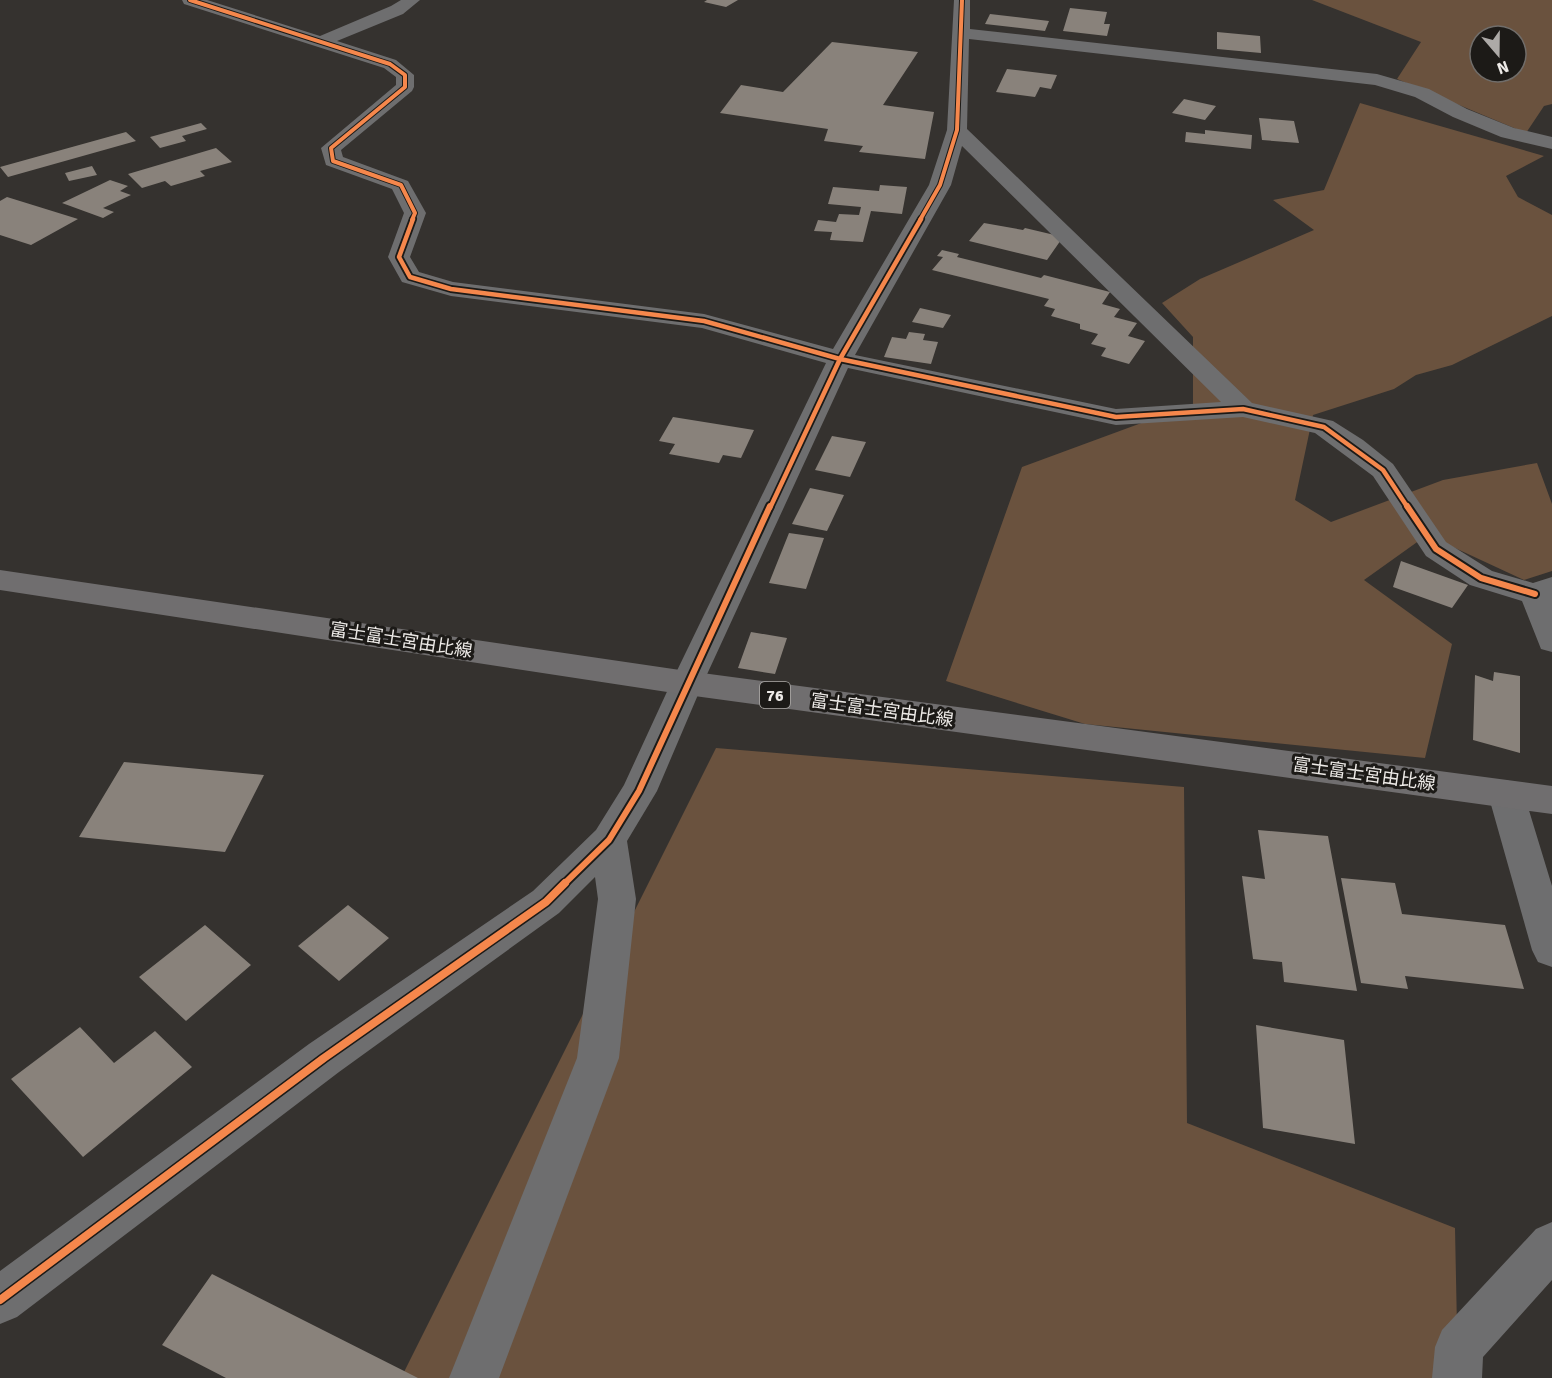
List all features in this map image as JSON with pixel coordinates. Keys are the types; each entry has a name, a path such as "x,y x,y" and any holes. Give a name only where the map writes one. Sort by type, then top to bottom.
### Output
{"main road":[{"name":"富士富士宮由比線","path":"0,580 687,683 1552,800"}],"street":[{"path":"190,0 390,64 405,75 405,87 331,148 333,161 401,184 415,213 399,257 410,277 451,289 704,321 840,359 1116,417 1243,409 1324,427 1383,470 1436,549 1481,578 1544,590 1552,641"},
{"path":"321,42 397,10 412,0"},
{"path":"0,1300 324,1058 546,902 609,840 639,791 687,683 840,359 940,185 957,130 962,0"},
{"path":"960,33 1377,80 1422,93 1460,113 1508,133 1552,143"},
{"path":"957,130 1243,409"},
{"path":"1506,794 1552,950"},
{"path":"474,1378 598,1058 616,899 609,840"},
{"path":"1457,1378 1459,1347 1552,1245"}],"shaded area":[{"path":"1312,0 1552,0 1552,104 1544,106 1526,133 1397,79 1421,42"},
{"path":"1360,103 1544,156 1506,176 1518,197 1552,215 1552,316 1452,365 1416,375 1394,389 1313,415 1295,500 1331,522 1443,480 1537,463 1552,504 1552,571 1524,580 1427,535 1364,580 1452,644 1425,758 1085,724 946,681 1022,467 1193,404 1193,337 1162,303 1200,279 1314,230 1273,200 1324,190"},
{"path":"716,748 1184,787 1187,1123 1455,1228 1458,1378 401,1378"}],"building":[{"path":"707,0 738,0 726,7 704,2"},
{"path":"1070,8 1107,12 1104,24 1110,24 1107,36 1063,31"},
{"path":"990,14 1049,21 1045,31 985,24"},
{"path":"1217,32 1260,36 1261,53 1217,49"},
{"path":"832,42 918,52 883,105 934,112 925,159 859,152 863,146 824,141 828,129 720,113 741,85 783,92"},
{"path":"1007,69 1057,75 1051,89 1040,87 1035,97 996,92"},
{"path":"1184,99 1216,106 1205,120 1172,113"},
{"path":"1259,118 1294,121 1299,143 1262,140"},
{"path":"201,123 207,129 182,136 186,141 160,148 150,137"},
{"path":"1205,130 1252,135 1251,149 1185,142 1186,132 1205,134"},
{"path":"126,132 136,141 8,177 0,167"},
{"path":"216,148 232,162 200,171 205,176 171,186 165,181 142,188 128,174"},
{"path":"92,166 97,175 69,181 65,173"},
{"path":"110,180 128,186 120,191 131,195 103,208 114,212 103,218 62,203"},
{"path":"880,185 907,187 902,214 871,211 863,242 830,240 832,232 814,231 818,220 836,222 839,214 859,215 861,207 828,204 833,187 879,191"},
{"path":"7,197 78,219 31,245 0,235 0,201"},
{"path":"984,223 1023,230 1025,228 1063,237 1047,260 969,241"},
{"path":"942,250 959,254 957,257 1041,278 1044,275 1110,292 1102,304 1120,309 1114,317 1137,323 1128,336 1145,341 1129,364 1101,356 1106,348 1091,344 1098,334 1080,329 1080,324 1051,316 1055,309 1044,306 1049,299 932,270 943,257 937,256"},
{"path":"920,308 951,315 943,328 912,322"},
{"path":"909,332 925,334 923,340 938,342 931,364 884,357 892,337 906,339"},
{"path":"673,417 754,430 741,458 723,455 719,463 669,454 675,444 659,441"},
{"path":"832,436 866,442 850,477 815,470"},
{"path":"810,488 844,495 827,531 792,524"},
{"path":"789,533 824,538 806,589 769,583"},
{"path":"1401,561 1468,585 1452,608 1393,587"},
{"path":"751,632 787,638 775,674 738,668"},
{"path":"1494,672 1520,676 1520,753 1473,740 1475,675 1493,681"},
{"path":"124,762 264,775 225,852 79,837"},
{"path":"1258,830 1328,836 1357,991 1284,982 1282,962 1253,959 1242,876 1265,879"},
{"path":"1341,878 1395,883 1402,914 1505,925 1524,989 1405,976 1408,989 1361,983"},
{"path":"348,905 389,938 339,981 298,946"},
{"path":"205,925 251,965 186,1021 139,977"},
{"path":"1256,1025 1344,1040 1355,1144 1263,1128"},
{"path":"80,1027 114,1063 155,1031 192,1067 83,1157 11,1079"},
{"path":"212,1274 418,1378 226,1378 162,1345"}],"cycle path":[{"path":"190,0 390,64 405,75 405,87 331,148 333,161 401,185 415,213 399,257 410,277 451,289 704,321 840,359 1116,417 1243,409 1324,427 1383,470 1436,549 1481,578 1535,594"},
{"path":"0,1300 324,1058 546,902 609,840 639,791 687,683 840,359 940,185 957,130 962,0"}]}
